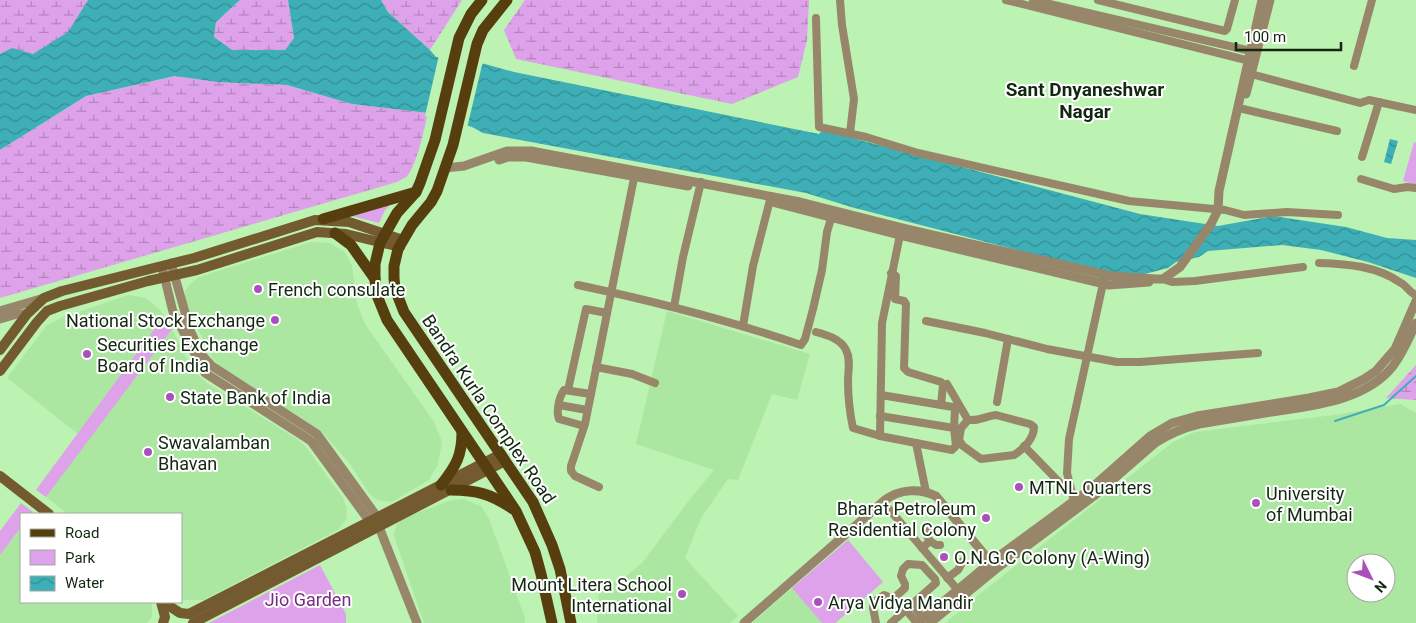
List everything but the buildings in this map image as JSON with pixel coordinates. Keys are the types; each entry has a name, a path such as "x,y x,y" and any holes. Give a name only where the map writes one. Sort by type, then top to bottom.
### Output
{"main road":[{"name":"Bandra Kurla Complex Road","path":"482,0 471,14 459,38 427,168 416,192 397,213 383,238 375,264 376,292 387,320 516,511 535,552 552,623"},
{"name":"Bandra Kurla Complex Road","path":"507,0 486,25 477,44 453,145 438,191 412,224 401,244 394,266 395,289 404,312 533,502 552,545 560,569 571,623"},
{"path":"0,350 27,314 44,298 62,291 194,258 315,220 416,192"},
{"path":"323,219 349,222 401,244"},
{"path":"0,371 47,311 60,306 197,270 317,232 383,238"},
{"path":"334,233 351,245 375,279"},
{"path":"446,488 462,448 462,432"},
{"path":"164,603 180,613 189,614 446,488 503,458"},
{"path":"0,476 48,513"},
{"path":"446,488 484,493 500,500 516,511"},
{"path":"193,623 375,522"},
{"path":"162,603 165,617 163,623"}],"street":[{"path":"840,0 842,25 854,99 850,133"},
{"path":"1006,0 1047,7 1253,52"},
{"path":"1033,0 1047,7 1251,62"},
{"path":"1098,0 1225,32 1228,29 1235,0"},
{"path":"1253,52 1252,39 1262,0"},
{"path":"444,171 472,169 507,154 635,174 770,198 900,232 1063,270 1104,279 1145,283 1160,279 1180,267 1211,224 1218,210 1220,196 1225,190 1237,121 1253,52 1270,0"},
{"path":"1354,66 1372,0"},
{"path":"816,18 820,127 850,133 918,153 1129,200 1227,211 1244,215 1288,212 1338,215"},
{"path":"1224,55 1226,45"},
{"path":"1237,121 1243,109 1251,74 1251,62"},
{"path":"1251,74 1360,103 1367,100 1416,110"},
{"path":"1362,157 1379,102"},
{"path":"1243,109 1337,130"},
{"path":"599,487 575,476 571,471 591,394 635,174"},
{"path":"1361,179 1394,189 1416,188"},
{"path":"674,307 683,256 700,185"},
{"path":"743,326 753,266 770,198"},
{"path":"578,285 674,307 743,326 801,345 805,339 813,310 832,214"},
{"path":"880,436 882,323 900,232"},
{"path":"1319,263 1371,268 1401,282 1416,295"},
{"path":"166,264 169,276 201,354 212,366 317,434 375,522 417,623"},
{"path":"1160,279 1172,282 1195,281 1303,267"},
{"path":"891,273 896,276 896,299"},
{"path":"1075,505 1067,473 1069,439 1104,279"},
{"path":"0,311 44,298"},
{"path":"887,298 904,301 906,304 905,370 941,382 943,384 941,405"},
{"path":"1310,402 1350,387 1376,371 1395,349 1416,301"},
{"path":"568,390 586,309 607,313"},
{"path":"0,319 17,314 27,314"},
{"path":"926,321 1047,349 1117,362 1258,354"},
{"path":"922,622 994,565 1091,493 1150,436 1172,423 1197,416 1340,400 1381,378 1392,368 1416,323"},
{"path":"816,332 834,338 847,351 853,428 880,436 952,450 956,446 956,431 954,428 956,409 881,395"},
{"path":"996,402 1008,339"},
{"path":"596,367 632,374 655,383"},
{"path":"947,384 968,420"},
{"path":"584,426 559,419 559,405 564,390 591,394"},
{"path":"559,405 587,410"},
{"path":"996,415 1030,424 1034,427 1034,431 1032,438 1014,455 981,459 963,446 959,440 961,428 968,420 983,420 996,415"},
{"path":"880,416 954,428"},
{"path":"916,443 926,492"},
{"path":"1024,446 1062,485 1070,490"},
{"path":"744,623 883,502 898,492 926,492 936,496 994,565"},
{"path":"883,502 957,589"},
{"path":"929,531 927,536 930,541 940,545"},
{"path":"922,548 930,541"},
{"path":"947,578 958,570 964,561"},
{"path":"876,623 873,608 874,602 884,595 893,599 905,588 906,584 901,576 903,569 911,563 922,565 936,579 936,583 891,623"},
{"path":"922,622 957,589 994,565"},
{"path":"909,607 922,622"}],"shaded area":[{"path":"311,242 330,243 345,252 352,266 357,304 365,324 434,422 442,442 438,464 429,480 392,502 377,500 369,493 350,464 322,432 221,367 213,359 184,301 185,291 199,277"},
{"path":"128,295 146,298 160,310 192,369 205,382 297,439 306,447 343,498 347,509 346,520 338,530 203,600 182,599 182,513 67,513 46,497 87,441 7,378 47,325 61,318"},
{"path":"667,311 810,354 797,400 772,394 738,480 728,479 701,518 685,558 738,616 730,623 597,623 599,589 622,580 642,563 714,470 636,444"},
{"name":"University of Mumbai","path":"1400,404 1416,413 1416,623 945,623 1173,442 1195,432 1334,415"},
{"path":"464,499 481,506 489,519 524,615 525,623 424,623 394,536 396,526 403,518 452,500"},
{"path":"20,528 20,603 150,603 152,617 147,623 0,623 0,555"},
{"name":"Arya Vidya Mandir","path":"848,540 883,582 836,623 752,623"}],"green space":[{"path":"0,0 88,0 69,32 33,54 12,49 0,54"},
{"path":"240,0 288,0 294,38 285,50 231,50 214,37 216,22"},
{"path":"381,0 462,0 430,50 388,12"},
{"path":"525,0 809,0 807,40 798,77 732,104 516,59 504,30"},
{"path":"176,76 218,82 287,85 352,104 428,113 420,146 411,171 397,182 0,298 0,150 86,96"},
{"path":"1414,142 1416,143 1416,185 1403,181"},
{"path":"391,204 385,210 379,223 352,216"},
{"path":"164,316 172,329 46,497 36,490"},
{"path":"1416,365 1416,400 1386,398"},
{"path":"21,503 33,512 20,513 20,528 0,555 0,531"},
{"name":"Arya Vidya Mandir","path":"848,540 883,582 835,623 822,623 792,588"},
{"name":"Jio Garden","path":"320,565 346,614 346,623 209,623"}],"water":[{"path":"88,0 240,0 216,22 214,37 232,50 285,50 294,38 288,0 381,0 388,12 436,57 485,64 514,72 819,134 822,130 1140,214 1218,226 1273,216 1346,227 1387,238 1416,240 1416,278 1368,262 1321,250 1282,245 1208,251 1199,257 1176,262 1168,268 1141,275 1098,271 851,207 806,193 483,133 472,127 428,113 352,104 287,85 217,82 175,76 86,96 0,150 0,54 12,48 33,54 68,32"},
{"path":"1390,139 1398,141 1391,164 1384,162"}],"pier":[{"path":"439,55 483,61 467,128 425,116"}],"waterway":[{"path":"1335,421 1384,405 1416,376"}],"place":[{"name":"French consulate","path":"258,289"},
{"name":"National Stock Exchange","path":"275,320"},
{"name":"Securities Exchange Board of India","path":"87,354"},
{"name":"State Bank of India","path":"170,397"},
{"name":"Swavalamban Bhavan","path":"148,452"},
{"name":"MTNL Quarters","path":"1019,487"},
{"name":"University of Mumbai","path":"1256,503"},
{"name":"Bharat Petroleum Residential Colony","path":"986,518"},
{"name":"O.N.G.C Colony (A-Wing)","path":"944,557"},
{"name":"Mount Litera School International","path":"682,594"},
{"name":"Arya Vidya Mandir","path":"818,602"}],"district":[{"name":"Sant Dnyaneshwar Nagar","path":"1085,100"}]}
